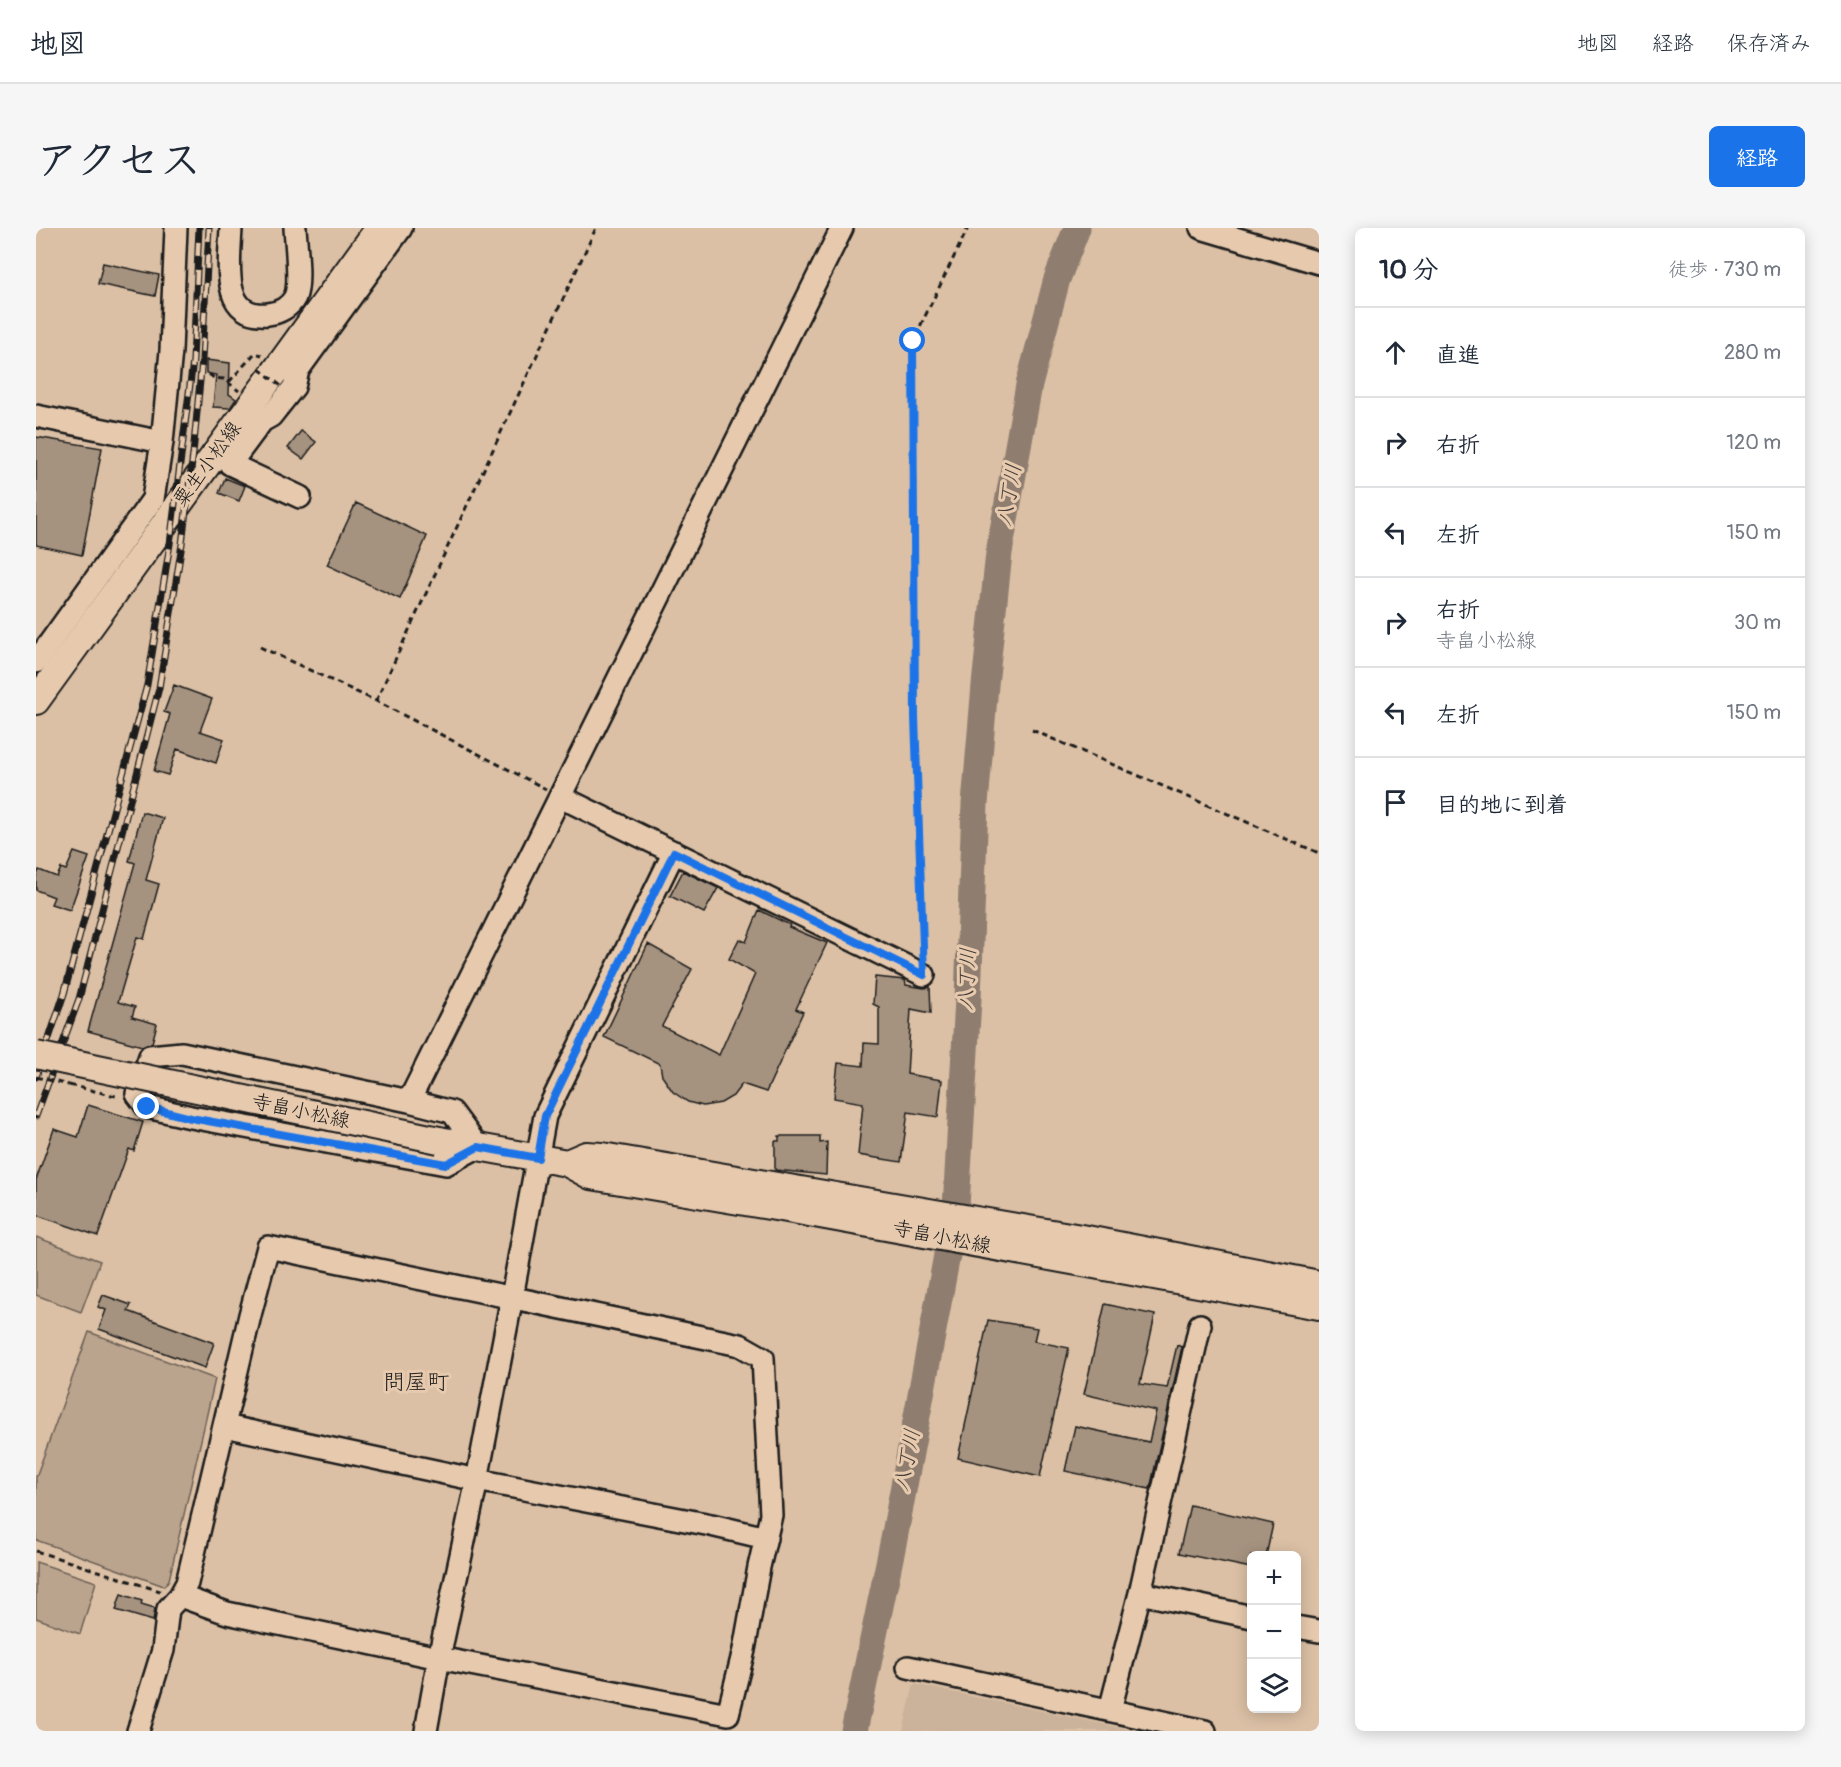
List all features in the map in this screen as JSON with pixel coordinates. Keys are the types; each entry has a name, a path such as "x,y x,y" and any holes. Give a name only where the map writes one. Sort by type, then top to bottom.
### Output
{"main road":[{"name":"粟生小松線","path":"36,701 379,228"},
{"name":"寺畠小松線","path":"36,1055 439,1140 538,1158 567,1163 586,1155 603,1156 789,1198 1084,1251 1319,1284"},
{"name":"寺畠小松線","path":"1084,1251 1319,1306"}],"street":[{"path":"36,662 153,499 162,442 171,351 176,228"},
{"path":"231,228 230,286 234,297 240,306 252,313 266,314 278,312 289,305 295,296 297,284 296,228"},
{"path":"300,497 230,464 262,421 271,416 294,387 298,370 401,228"},
{"path":"409,1101 842,228"},
{"path":"1201,228 1316,258"},
{"path":"36,416 162,442"},
{"path":"561,797 924,975"},
{"path":"426,1731 477,1480 545,1116 674,852"},
{"path":"182,1053 409,1101 452,1112 478,1147 446,1164 191,1118 147,1107 137,1094 150,1056 182,1053"},
{"path":"138,1731 163,1650 168,1609 188,1583 268,1247 740,1345 763,1358 771,1515 744,1650 728,1714 439,1658 227,1613 180,1596"},
{"path":"1110,1710 1140,1593 1200,1325"},
{"path":"225,1426 766,1538"},
{"path":"1140,1593 1247,1616"},
{"path":"1301,1628 1319,1631"},
{"path":"908,1667 1205,1731"}],"path":[{"path":"376,701 596,228"},
{"path":"924,975 915,717 913,341 968,228"},
{"path":"259,369 284,388"},
{"path":"209,374 214,378 224,379 240,392"},
{"path":"260,646 376,701 561,797"},
{"path":"1032,730 1319,853"},
{"path":"36,1077 114,1094"},
{"path":"36,1551 180,1596"}],"shaded area":[{"path":"36,1237 100,1261 81,1312 36,1295"},
{"path":"89,1332 215,1379 169,1580 164,1586 36,1540 36,1477"},
{"path":"36,1562 96,1582 80,1634 36,1618"},
{"path":"914,1684 1136,1731 903,1731"}],"building":[{"path":"103,263 159,275 155,296 98,284"},
{"path":"206,360 230,363 229,394 236,399 230,408 213,407 216,375 206,373"},
{"path":"301,431 316,442 303,459 288,448"},
{"path":"36,437 102,448 82,555 36,545"},
{"path":"225,478 245,486 239,501 219,493"},
{"path":"356,503 427,536 400,599 327,565"},
{"path":"174,685 212,699 200,731 224,739 216,763 177,749 168,775 154,771 170,714 164,712"},
{"path":"142,812 163,818 146,880 159,884 144,939 137,937 118,1002 135,1007 132,1017 157,1024 152,1043 142,1046 88,1031 135,863 129,861"},
{"path":"74,852 89,857 70,910 51,904 54,897 36,890 36,877 39,870 57,877 61,868 66,870"},
{"path":"683,871 718,888 704,913 670,896"},
{"path":"759,910 790,925 789,927 827,943 796,1009 803,1012 766,1092 742,1084 733,1096 721,1103 703,1106 688,1102 673,1092 662,1076 660,1064 604,1037 648,944 692,969 662,1026 719,1055 755,974 729,959 739,939 746,942"},
{"path":"875,977 905,980 906,985 930,987 931,1013 911,1009 907,1074 942,1080 938,1117 908,1112 901,1162 858,1155 863,1103 834,1098 838,1063 863,1066 864,1043 879,1044 879,1007 873,1004"},
{"path":"88,1105 143,1122 134,1151 129,1149 98,1236 36,1215 36,1180 54,1129 78,1137"},
{"path":"779,1136 820,1136 820,1143 827,1142 826,1175 775,1170 775,1141 779,1141"},
{"path":"103,1295 131,1305 128,1311 214,1343 205,1368 99,1329 106,1310 98,1307"},
{"path":"1105,1304 1155,1315 1140,1384 1167,1388 1177,1345 1182,1347 1150,1489 1065,1471 1075,1426 1149,1442 1156,1411 1084,1394"},
{"path":"988,1320 1037,1328 1034,1341 1069,1348 1040,1477 958,1458"},
{"path":"1190,1505 1273,1524 1267,1551 1247,1551 1247,1567 1179,1553"},
{"path":"121,1594 155,1608 153,1621 116,1610"}],"waterway":[{"name":"八丁川","path":"854,1731 894,1539 956,1207 968,999 975,804 999,553 1029,385 1057,279 1077,228"}],"railway":[{"path":"36,1077 64,994 147,685 170,544 193,361 199,228"},
{"path":"36,1116 79,999 159,688 182,544 193,454 202,360 209,228"}],"district":[{"name":"問屋町","path":"416,1382"}],"route":[{"path":"147,1107 191,1118 446,1164 478,1147 538,1158 545,1116 674,852 924,975 915,717 913,341"}]}
